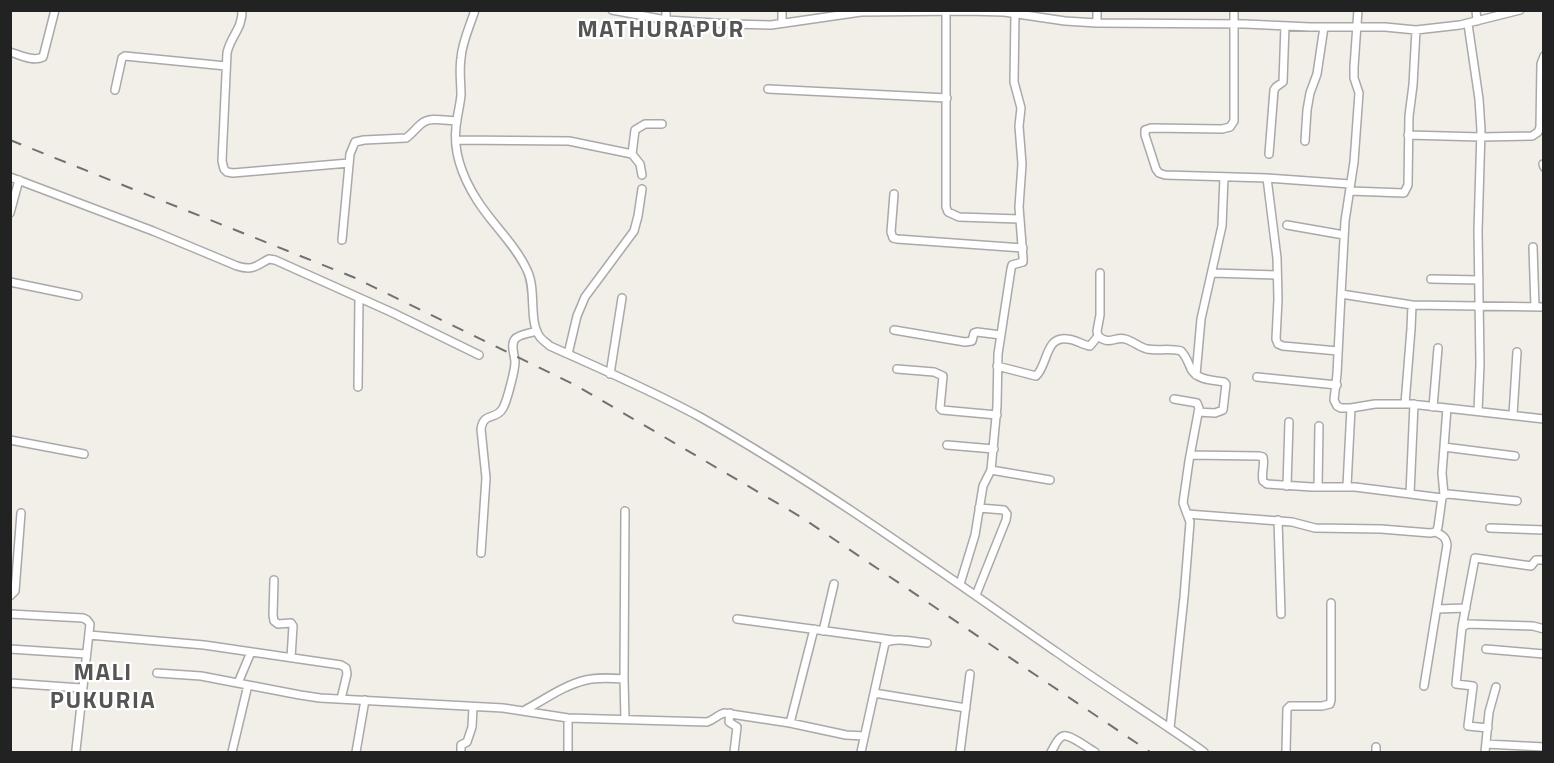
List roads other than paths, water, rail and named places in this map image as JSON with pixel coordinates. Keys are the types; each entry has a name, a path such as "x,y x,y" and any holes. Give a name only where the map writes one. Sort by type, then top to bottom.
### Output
{"street":[{"path":"10,52 32,59 39,60 43,57 55,10"},
{"path":"242,10 241,25 228,46 222,161 224,169 227,172 349,163"},
{"path":"476,10 461,57 457,154 466,182 485,213 527,270 531,281 534,320 540,338 550,346 666,400 725,432 807,483 960,584 1204,753"},
{"path":"612,10 666,20 731,24 771,24 882,11 948,11 992,12 1097,23 1233,24 1416,30 1468,24 1520,10"},
{"path":"666,10 666,20"},
{"path":"782,10 782,23"},
{"path":"1049,10 1051,19"},
{"path":"1097,10 1097,23"},
{"path":"1234,10 1234,121 1230,127 1222,129 1150,128 1145,130 1154,164 1159,172 1165,175 1267,178 1404,193 1408,185 1408,135 1416,30"},
{"path":"1359,10 1354,67 1354,78 1359,93 1354,162 1344,235 1337,385 1334,400 1336,406 1351,408 1375,404 1414,404 1544,419"},
{"path":"1476,10 1477,21"},
{"path":"948,11 946,207 948,212 959,217 1019,219"},
{"path":"960,584 975,535 983,486 991,470 997,415 997,366 1000,335 1011,269 1014,263 1023,262 1019,219 1022,164 1019,126 1021,108 1014,82 1015,14"},
{"path":"1468,24 1479,99 1481,137 1478,411"},
{"path":"1269,154 1274,90 1283,82 1285,26"},
{"path":"1305,141 1307,110 1317,74 1324,27"},
{"path":"115,90 122,58 125,56 226,66"},
{"path":"1408,135 1532,136 1538,132 1540,127 1544,56"},
{"path":"768,89 947,98"},
{"path":"342,240 352,146 359,140 406,138 426,121 457,121"},
{"path":"632,154 635,130 645,124 662,123"},
{"path":"456,140 569,141 632,154 640,164 642,175"},
{"path":"10,177 153,231 237,266 252,268 269,259 276,260 479,355"},
{"path":"1196,375 1201,319 1222,226 1224,177"},
{"path":"1267,178 1277,275 1276,339 1278,344 1338,351"},
{"path":"10,213 19,180"},
{"path":"568,354 577,316 585,297 634,231 642,189"},
{"path":"894,194 891,232 893,238 897,240 1023,248"},
{"path":"1287,225 1344,235"},
{"path":"1341,294 1412,305 1539,307 1533,247"},
{"path":"1100,273 1100,315 1097,331 1101,339 1108,341 1124,338 1150,350 1181,351 1199,378 1224,382 1226,388 1223,410 1215,413 1198,412"},
{"path":"1212,273 1277,275"},
{"path":"1431,279 1479,280"},
{"path":"10,282 78,296"},
{"path":"358,387 359,297"},
{"path":"610,374 622,298"},
{"path":"1405,404 1412,305"},
{"path":"894,330 965,342 972,341 974,333 977,332 1000,335"},
{"path":"481,553 486,478 482,422 497,414 504,406 514,367 515,355 512,345 514,340 537,331"},
{"path":"997,366 1036,376 1050,346 1057,340 1069,339 1090,346 1098,336"},
{"path":"1433,407 1438,348"},
{"path":"1513,415 1517,352"},
{"path":"897,369 934,372 943,376 940,408 942,410 997,415"},
{"path":"1257,377 1337,385"},
{"path":"1170,728 1190,522 1183,502 1199,408 1197,403 1174,399"},
{"path":"1410,494 1414,404"},
{"path":"1347,486 1351,408"},
{"path":"1436,532 1443,496 1442,473 1447,408"},
{"path":"1287,486 1289,422"},
{"path":"1318,487 1319,426"},
{"path":"10,440 84,454"},
{"path":"947,445 994,449"},
{"path":"1444,447 1515,456"},
{"path":"1190,455 1263,457 1263,481 1267,484 1347,486 1410,494 1443,496 1448,494 1517,501"},
{"path":"991,470 1050,480"},
{"path":"976,595 1006,520 1004,510 980,508"},
{"path":"625,511 624,679 626,719"},
{"path":"10,597 15,591 21,513"},
{"path":"1187,514 1278,520 1315,528 1436,532 1444,536 1447,539 1447,546 1424,686"},
{"path":"1278,520 1281,614"},
{"path":"1490,528 1544,530"},
{"path":"1488,728 1468,726 1473,686 1456,684 1462,627 1475,558 1531,566 1536,560 1544,560"},
{"path":"274,580 274,621 278,624 291,623 293,626 291,658"},
{"path":"823,631 834,584"},
{"path":"1286,753 1287,709 1290,706 1330,704 1331,603"},
{"path":"1437,609 1466,608"},
{"path":"10,614 83,618 90,624 81,688 76,750"},
{"path":"737,619 927,643"},
{"path":"1462,627 1468,624 1533,626 1544,629"},
{"path":"790,723 814,629"},
{"path":"89,634 204,645 340,665 346,668 347,674 340,699"},
{"path":"861,753 885,643 893,640"},
{"path":"10,649 86,654"},
{"path":"1486,649 1544,654"},
{"path":"238,683 251,652"},
{"path":"157,673 201,676 300,695 503,708 568,718 706,722 713,721 719,714 730,713 846,735 864,736"},
{"path":"960,753 970,674"},
{"path":"525,710 585,680 624,679"},
{"path":"10,683 81,688"},
{"path":"232,753 248,685"},
{"path":"1496,687 1485,748 1544,747"},
{"path":"874,693 966,708"},
{"path":"356,753 365,700"},
{"path":"461,753 461,745 467,742 472,727 473,707"},
{"path":"730,713 729,722 737,727 734,753"},
{"path":"568,718 568,753"},
{"path":"1051,753 1060,738 1064,736 1069,736 1095,753"}],"railway":[{"path":"10,140 353,277 577,386 801,517 1150,752"}],"district":[{"name":"MATHURAPUR","path":"661,31"},
{"name":"MALI PUKURIA","path":"103,688"}]}
